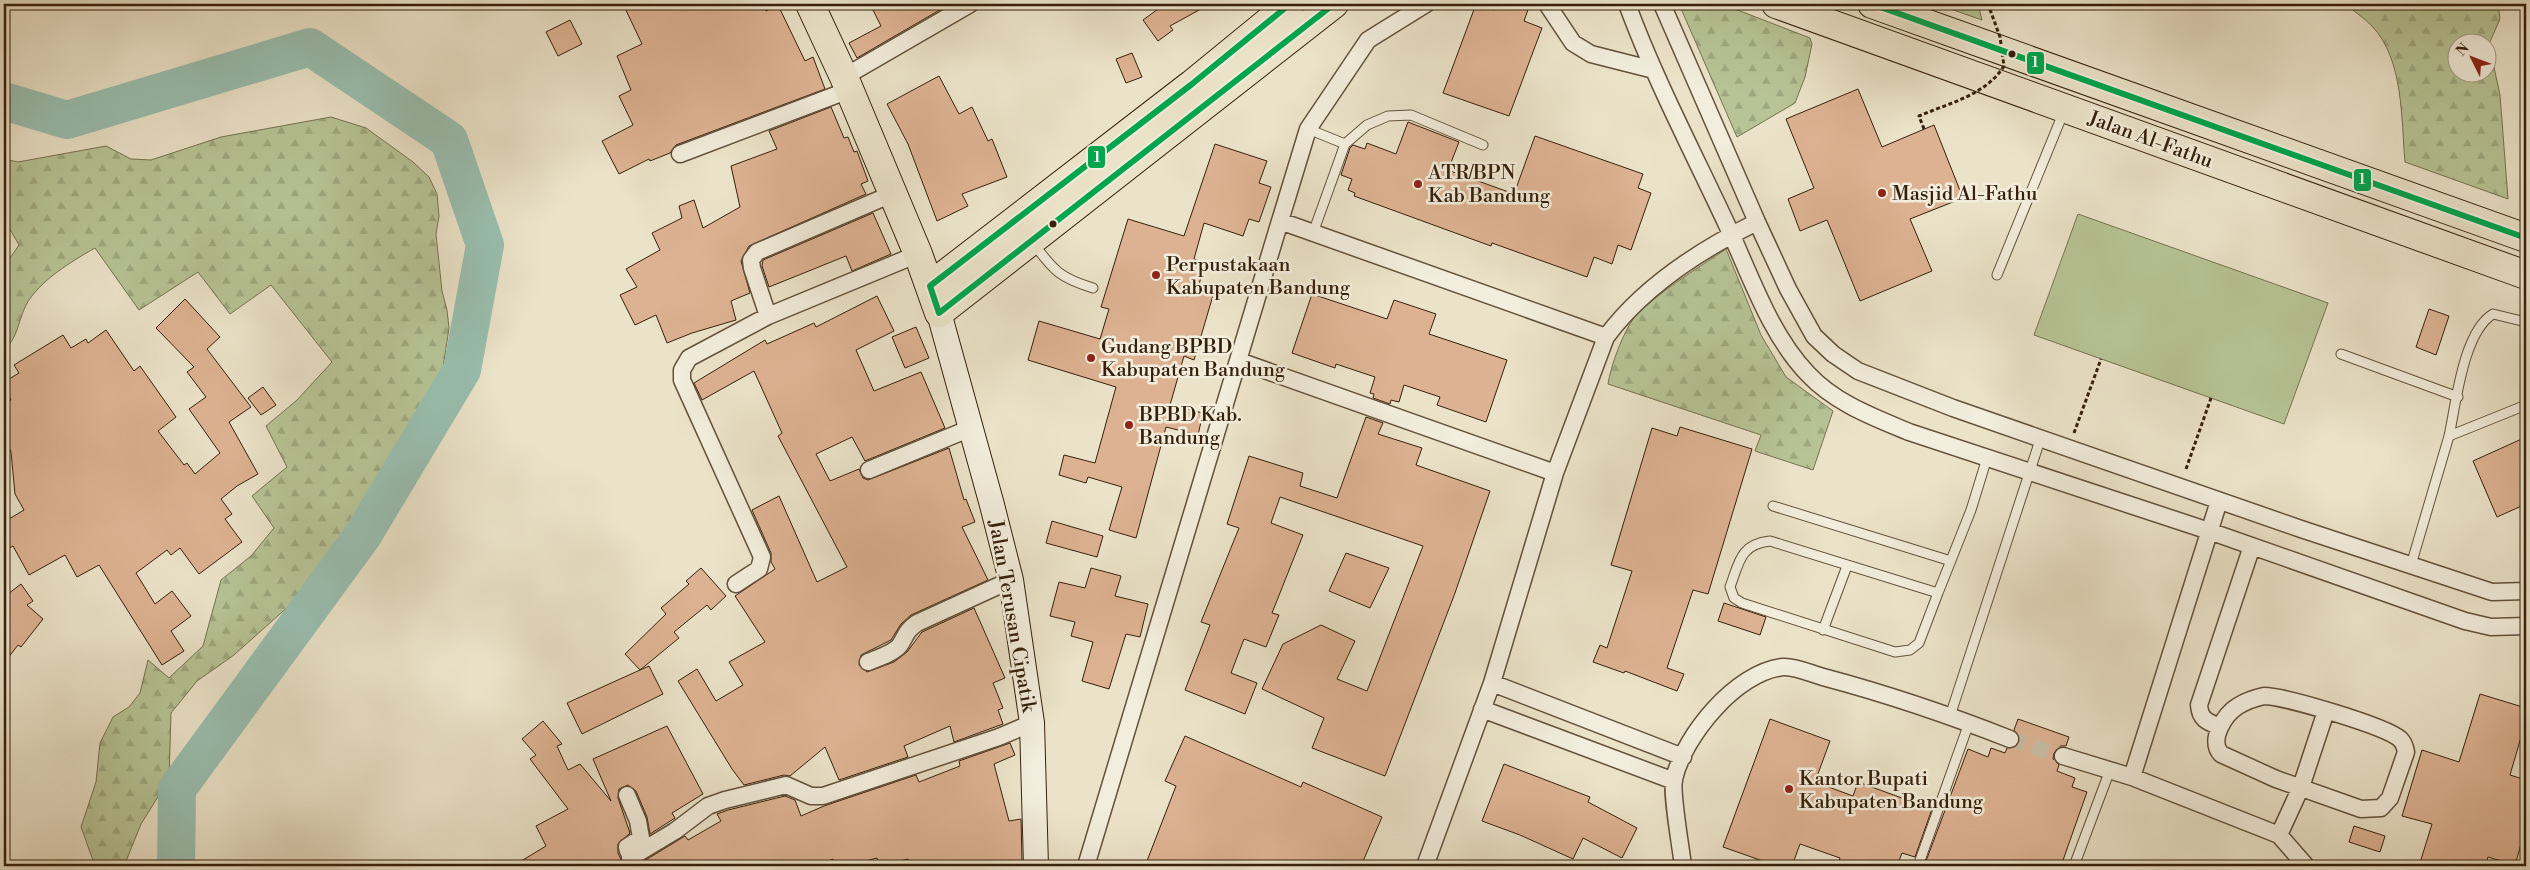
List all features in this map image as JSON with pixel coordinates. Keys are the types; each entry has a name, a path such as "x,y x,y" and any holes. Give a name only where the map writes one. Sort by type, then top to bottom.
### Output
{"highway":[{"path":"810,4 847,84 918,254 939,313 1032,241 1199,94 1290,4"},
{"path":"930,286 1199,94 1334,4"},
{"name":"Jalan Al-Fathu","path":"1776,4 2526,275"},
{"name":"Jalan Al-Fathu","path":"1872,4 2526,238"},
{"path":"2123,129 2134,98"},
{"path":"2399,229 2410,196"}],"main road":[{"name":"Jalan Terusan Cipatik","path":"939,313 1011,580 1032,723 1036,866"}],"street":[{"path":"680,154 847,84 970,4"},
{"path":"1086,866 1308,129 1368,40 1426,4"},
{"path":"1547,4 1573,43 1591,54 1654,70"},
{"path":"1627,4 1654,70 1782,342 1808,375 1820,386 1862,413 1909,432 2209,531 2465,621 2491,627 2526,626"},
{"path":"1662,4 1788,289 1814,336 1833,354 1858,371 1953,408 2492,592 2526,591"},
{"path":"768,316 752,268 751,260 757,252 892,194"},
{"path":"1280,221 1606,337"},
{"path":"1425,866 1492,683 1556,473 1606,337 1620,317 1653,288 1731,235 1757,222"},
{"path":"736,584 759,569 762,557 682,380 682,370 689,358 768,316 918,254"},
{"path":"1239,361 1556,473"},
{"path":"869,470 971,428"},
{"path":"2132,777 2219,500"},
{"path":"2220,727 2205,721 2200,714 2199,705 2252,546"},
{"path":"868,662 895,650 900,645 906,632 917,624 1011,580"},
{"path":"1683,866 1674,781 1683,757 1703,723 1728,694 1762,673 1784,667 1884,693 1969,723 2010,740"},
{"path":"1492,683 1683,757"},
{"path":"2264,696 2277,696 2391,733 2405,746 2404,762 2390,798 2381,808 2361,809 2227,758 2221,754 2216,745 2220,727 2238,706 2264,696"},
{"path":"1482,709 1674,781"},
{"path":"2278,835 2301,787 2326,711"},
{"path":"627,795 635,811 641,837 627,848 633,862 708,806 725,800 786,786 811,796 823,796 999,737 1032,723"},
{"path":"2063,756 2132,777 2278,835 2306,866"}],"lane":[{"path":"1997,276 2065,108"},
{"path":"1313,233 1346,144 1367,125 1388,116 1411,116 1483,144"},
{"path":"1308,129 1346,144"},
{"path":"1032,241 1052,267 1067,280 1094,288"},
{"path":"2411,565 2449,436 2470,346 2486,319 2493,314 2526,322"},
{"path":"2342,354 2458,397"},
{"path":"2449,436 2526,405"},
{"path":"1950,716 2041,437"},
{"path":"1938,593 1770,542 1759,542 1744,551 1730,587 1734,598 1742,603 1895,652 1910,650 1919,643 1952,561 1972,510 1987,458"},
{"path":"1773,506 1952,561"},
{"path":"1823,630 1847,566"},
{"path":"1918,866 1969,723"},
{"path":"2074,866 2110,770"}],"path":[{"path":"1924,129 1918,116 1985,88 1997,78 2004,66 2000,37 1988,4"},
{"path":"2069,447 2101,359"},
{"path":"2180,487 2211,398"}],"green space":[{"path":"1679,4 1722,4 1810,38 1812,44 1805,77 1795,103 1737,137"},
{"path":"1936,4 1978,4 1982,20"},
{"path":"2345,4 2498,4 2500,19 2494,32 2448,32 2448,82 2497,82 2500,95 2508,199 2405,162 2399,91 2390,56 2372,26"},
{"path":"331,117 366,128 413,162 429,177 437,194 439,216 436,234 442,291 449,328 443,368 432,405 414,439 398,463 391,483 344,547 290,605 234,655 197,681 171,713 169,779 141,824 124,866 95,866 81,827 96,782 100,743 113,717 129,707 140,693 148,660 169,678 203,646 221,580 251,556 274,528 252,496 287,467 266,426 297,400 332,362 271,285 230,314 198,272 139,310 95,248 66,265 39,288 26,305 15,335 4,350 4,267 19,245 4,219 4,159 18,162 106,146 131,159 151,160 221,137"},
{"path":"2078,214 2328,303 2284,424 2034,335"},
{"path":"1726,249 1761,335 1786,377 1833,411 1813,470 1755,451 1761,435 1608,384 1620,344 1631,322 1638,313 1675,283"}],"building":[{"path":"623,4 763,4 766,11 778,5 805,61 813,57 825,89 676,145 670,153 650,161 649,159 619,174 602,141 633,125 619,96 631,90 617,56 642,44"},
{"path":"870,4 950,4 857,58 849,43 881,26"},
{"path":"1165,4 1210,4 1170,26 1173,30 1158,41 1143,20"},
{"path":"1476,4 1494,10 1496,4 1530,4 1524,21 1542,28 1509,116 1443,93"},
{"path":"570,20 582,44 558,56 546,32"},
{"path":"1132,53 1142,77 1126,83 1116,59"},
{"path":"939,76 959,114 972,107 988,141 992,139 1007,177 962,194 968,206 937,221 908,144 887,104"},
{"name":"Masjid Al-Fathu","path":"1858,89 1882,147 1934,125 1963,198 1910,219 1932,271 1860,301 1827,220 1800,231 1788,199 1814,188 1786,119"},
{"path":"831,107 844,138 848,137 854,152 857,151 868,181 861,184 866,194 749,246 741,261 750,293 731,301 736,320 692,333 667,343 656,315 635,325 620,295 637,287 626,269 660,250 652,233 682,218 679,206 694,200 703,228 740,207 731,166 777,149 769,131"},
{"path":"1408,122 1459,142 1448,170 1514,194 1535,136 1643,174 1638,188 1651,193 1631,250 1618,245 1612,264 1594,257 1587,277 1492,243 1491,246 1354,196 1355,193 1348,190 1352,179 1341,175 1350,148 1353,145 1365,149 1367,143 1396,154"},
{"path":"1215,144 1267,161 1259,183 1271,187 1259,222 1249,219 1243,236 1204,223 1194,259 1205,263 1198,288 1214,292 1194,360 1184,356 1170,405 1203,413 1198,435 1166,427 1136,538 1109,530 1122,487 1088,477 1086,483 1059,475 1064,455 1095,463 1116,387 1028,360 1039,321 1100,339 1109,309 1101,307 1128,219 1184,236"},
{"path":"873,213 891,254 852,271 846,256 769,287 762,266 763,260"},
{"path":"1312,294 1387,319 1394,300 1436,314 1429,334 1507,360 1486,422 1437,405 1440,397 1404,385 1399,402 1391,400 1390,404 1373,398 1374,394 1370,393 1375,377 1336,364 1335,368 1292,353"},
{"path":"877,296 894,331 856,350 874,391 921,372 945,428 865,461 852,437 816,454 830,481 859,469 863,478 868,480 949,448 964,500 966,499 975,522 962,527 988,580 911,615 901,624 891,640 861,655 859,665 867,672 894,662 907,652 922,632 974,608 1005,678 993,683 1003,708 998,710 1003,724 954,742 950,726 904,746 908,757 839,780 825,747 790,776 784,775 744,785 732,769 678,681 697,669 716,701 743,685 729,662 765,642 735,596 775,569 771,562 771,553 752,510 779,496 817,582 847,567 778,436 782,433 754,371 702,400 694,383 765,340 767,344 814,323 816,327"},
{"path":"185,299 220,337 207,349 251,407 229,422 258,474 237,486 221,499 232,514 225,519 242,542 199,574 180,548 171,555 167,550 136,573 155,604 172,591 191,616 171,631 184,651 162,665 99,565 77,577 65,555 29,575 13,546 4,551 4,522 24,510 15,494 11,452 4,434 4,404 11,400 4,387 4,382 19,373 14,365 63,335 71,348 86,339 88,343 106,330 134,371 140,366 176,417 158,431 184,465 187,463 195,474 220,453 189,409 206,397 187,372 194,367 156,328"},
{"path":"2429,309 2449,316 2436,355 2416,347"},
{"path":"916,327 929,358 905,368 892,337"},
{"path":"263,387 276,405 261,415 248,398"},
{"path":"1366,417 1383,423 1378,434 1422,448 1416,465 1490,491 1455,593 1385,776 1312,748 1324,718 1262,689 1283,644 1321,625 1355,641 1337,679 1367,691 1423,546 1280,497 1271,523 1303,535 1272,613 1279,615 1266,647 1244,639 1231,673 1257,683 1245,714 1185,690 1210,625 1201,622 1239,528 1227,524 1249,456 1303,473 1300,486 1337,498"},
{"path":"1680,427 1752,449 1708,594 1693,590 1667,668 1684,674 1677,691 1625,671 1624,673 1593,662 1600,645 1607,648 1632,571 1611,565 1652,428 1677,436"},
{"path":"2526,437 2526,504 2497,517 2473,461"},
{"path":"1052,521 1103,536 1097,557 1046,543"},
{"path":"1346,553 1389,568 1370,608 1329,591"},
{"path":"701,568 726,596 711,610 707,605 674,632 679,638 640,670 625,654 666,614 661,608 689,584 686,581"},
{"path":"1091,568 1121,576 1115,596 1148,604 1140,637 1126,634 1109,689 1082,681 1093,642 1071,636 1075,622 1050,616 1059,582 1085,588"},
{"path":"21,584 33,601 27,605 43,619 21,647 18,645 4,663 4,597"},
{"path":"1724,603 1766,617 1760,635 1718,621"},
{"path":"649,666 663,694 582,734 567,703"},
{"path":"2480,694 2526,708 2526,720 2510,775 2526,780 2526,827 2515,865 2488,857 2485,866 2419,866 2432,824 2402,816 2422,750 2459,762"},
{"name":"Kantor Bupati Kabupaten Bandung","path":"1770,719 1830,741 1815,782 1853,796 1858,782 1932,809 1915,857 1902,853 1897,866 1837,866 1840,858 1800,844 1792,866 1777,866 1723,847"},
{"name":"Kantor Bupati Kabupaten Bandung","path":"2018,719 2069,737 2066,746 2060,746 2054,753 2053,759 2059,765 2057,771 2075,778 2072,787 2087,792 2061,866 1940,866 1926,861 1968,749 1988,757 1991,748 2005,753 2007,748 2016,747 2020,738 2014,730"},
{"path":"543,721 562,744 557,746 568,770 580,764 611,801 593,759 667,726 703,794 672,813 675,818 650,834 647,817 636,791 628,785 619,789 618,798 630,833 618,844 618,853 624,866 513,866 546,846 536,826 568,809 530,759 536,755 522,739"},
{"path":"1185,736 1301,787 1303,782 1382,817 1361,866 1145,866 1176,786 1165,781"},
{"path":"1010,743 1015,755 994,764 1009,821 1021,819 1022,861 989,866 910,866 908,859 880,866 877,858 847,866 835,866 833,859 816,866 646,866 644,861 685,836 688,840 721,821 717,814 728,810 785,796 795,800 801,816 824,806 916,775 919,782 960,766 959,761"},
{"path":"1504,764 1590,797 1588,802 1637,828 1622,858 1583,838 1573,859 1520,835 1482,821"},
{"path":"2354,826 2385,836 2380,852 2349,842"}],"waterway":[{"path":"4,101 67,120 310,47 449,140 485,245 462,370 363,535 177,789 176,866"}],"tunnel":[{"path":"2010,739 2063,756"}],"transit line":[{"name":"1","path":"1290,4 1192,84 930,286 939,313 1334,4"},
{"name":"1","path":"1872,4 2526,238"}],"place":[{"name":"ATR/BPN Kab Bandung","path":"1418,184"},
{"name":"Masjid Al-Fathu","path":"1882,193"},
{"name":"Perpustakaan Kabupaten Bandung","path":"1156,275"},
{"name":"Gudang BPBD Kabupaten Bandung","path":"1091,358"},
{"name":"BPBD Kab. Bandung","path":"1129,425"},
{"name":"Kantor Bupati Kabupaten Bandung","path":"1789,789"}]}
